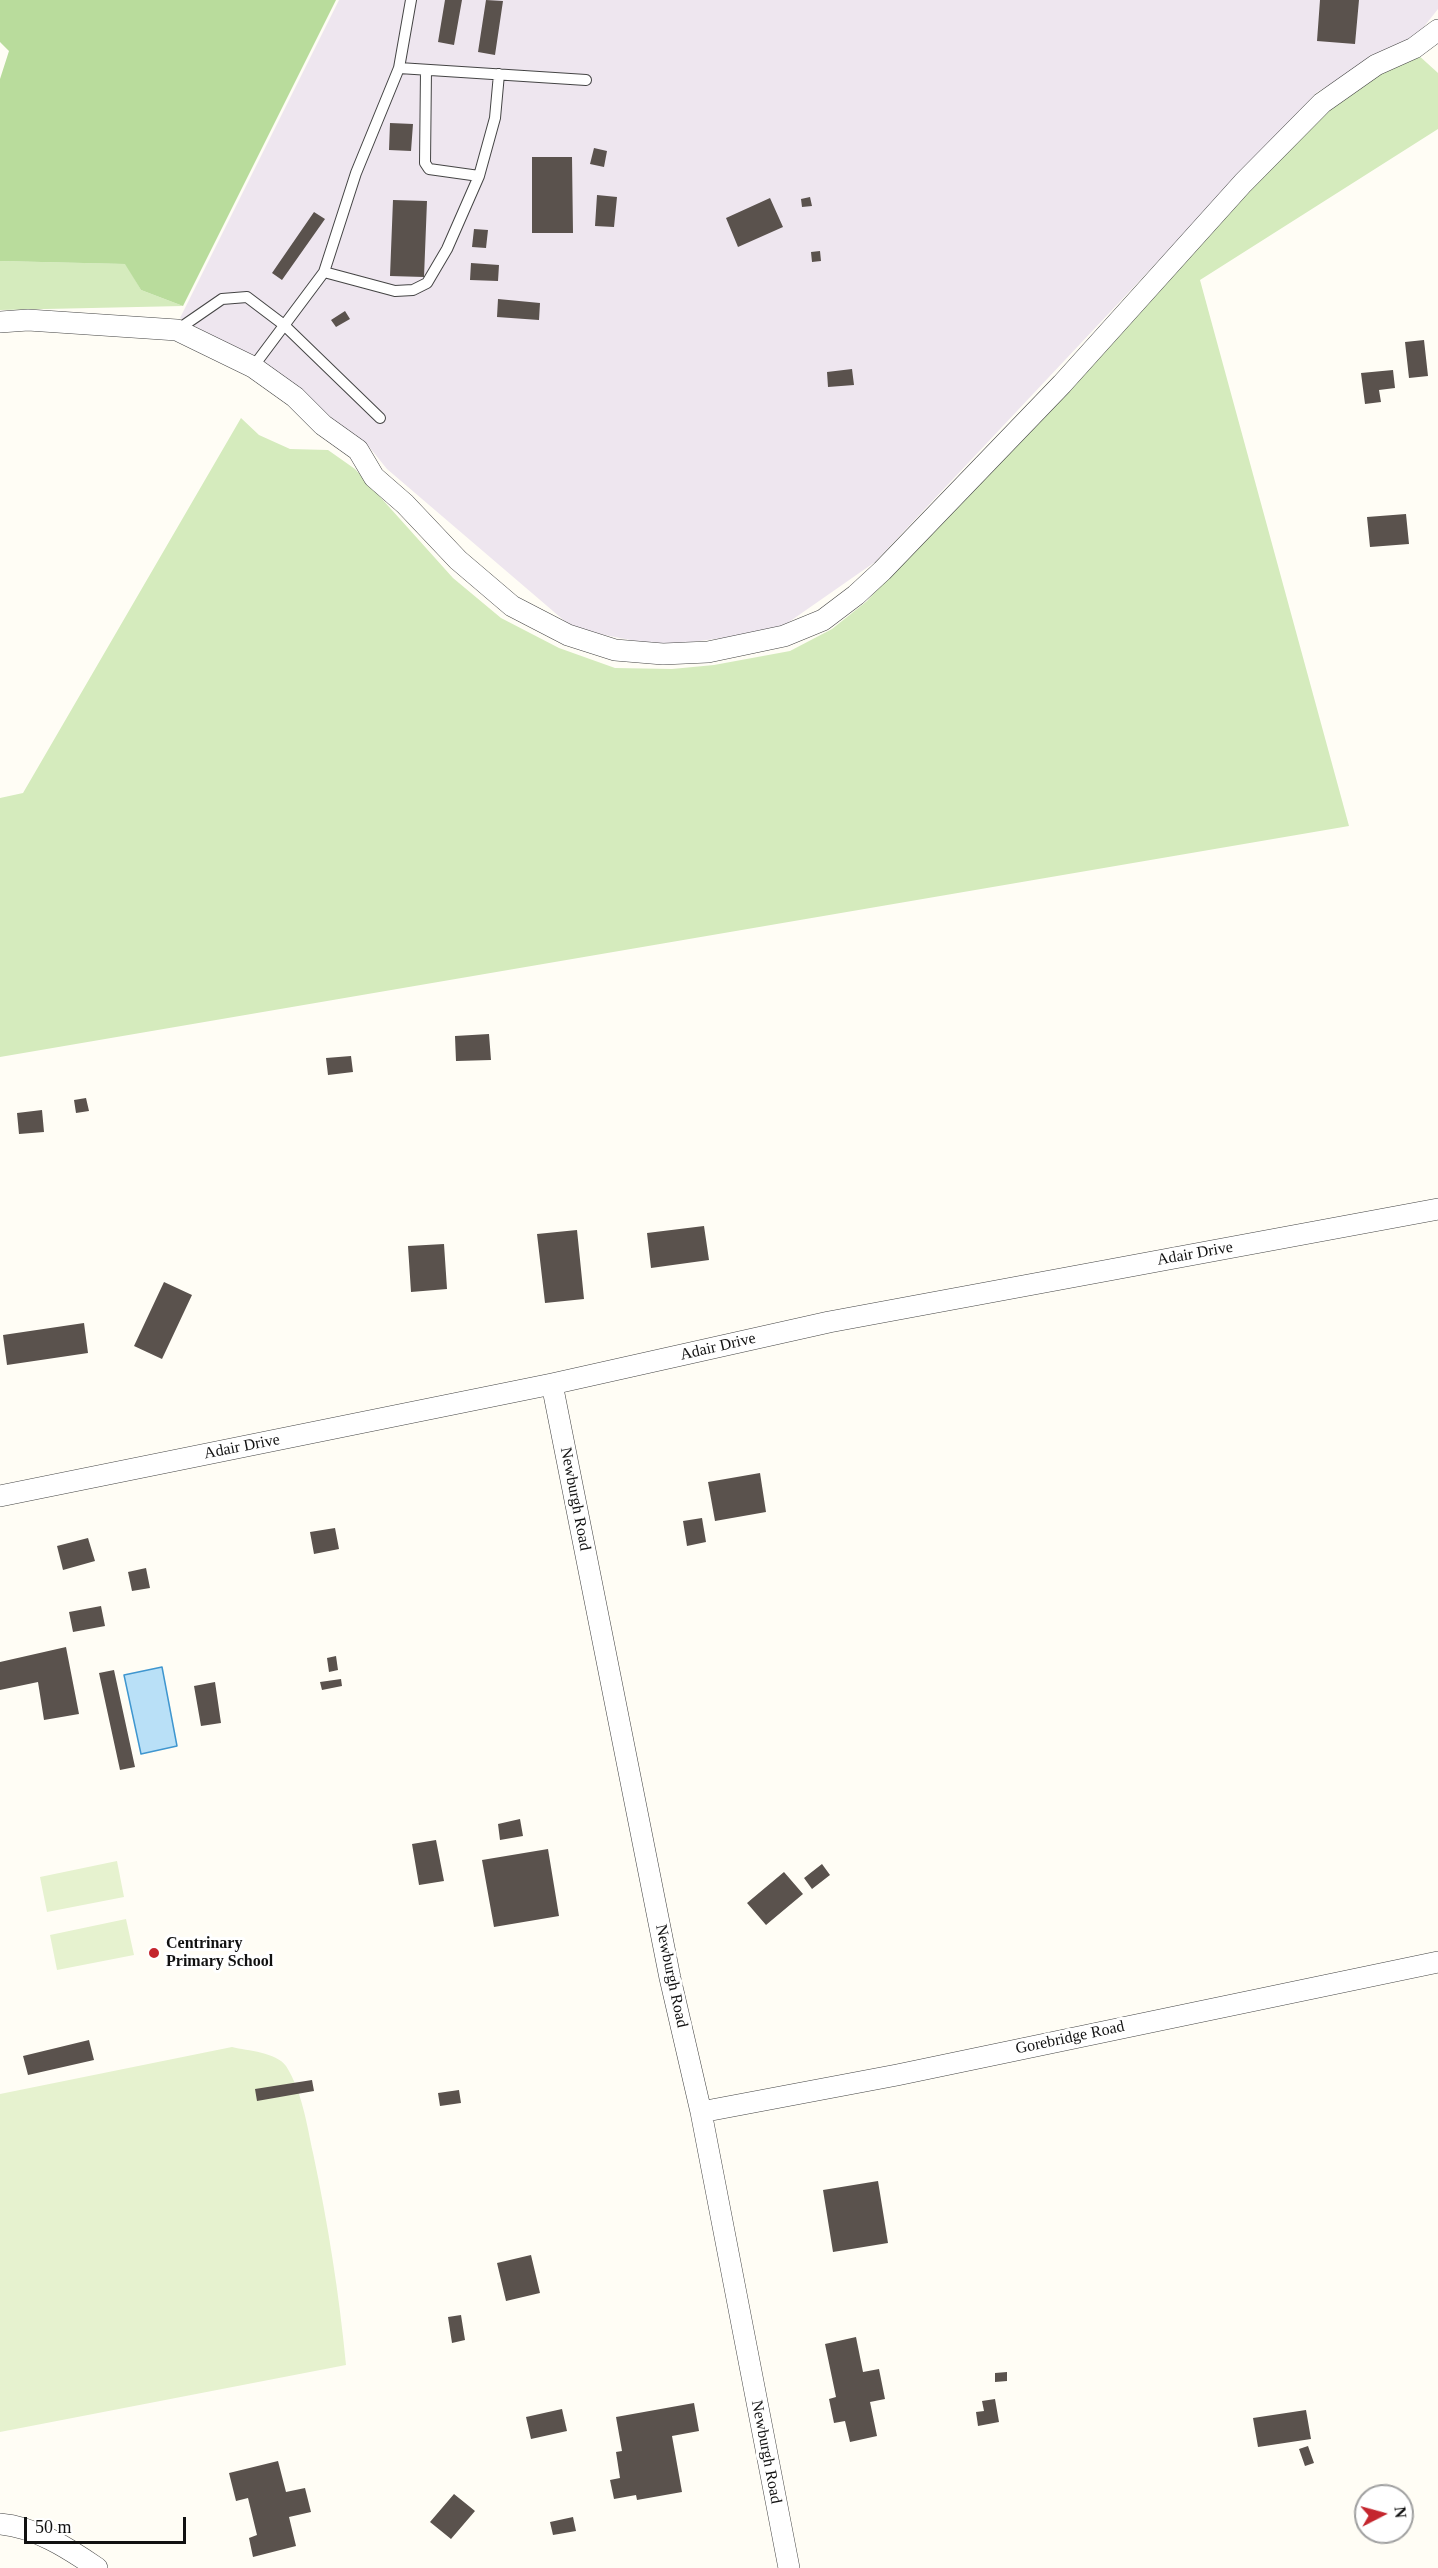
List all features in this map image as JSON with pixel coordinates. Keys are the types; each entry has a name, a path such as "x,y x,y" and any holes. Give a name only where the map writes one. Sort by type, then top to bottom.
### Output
{"street":[{"path":"0,322 28,320 177,330 253,367 295,397 323,424 358,450 374,477 405,504 458,560 512,606 568,635 615,650 663,654 708,652 784,636 823,620 856,596 1062,384 1243,183 1322,103 1376,65 1435,41"},
{"name":"Adair Drive","path":"0,1496 552,1384 829,1322 1438,1209"},
{"name":"Newburgh Road","path":"552,1384 670,1978 701,2112 789,2568"},
{"name":"Gorebridge Road","path":"701,2112 897,2075 1438,1962"},
{"path":"0,2524 14,2525 35,2532 97,2568"}],"lane":[{"path":"253,367 324,272 356,173 399,68 411,0"},
{"path":"399,68 586,80"},
{"path":"426,70 425,163 429,169 479,176"},
{"path":"324,272 395,291 413,290 427,283 447,249 479,176 495,118 499,74"},
{"path":"177,330 222,299 247,297 284,325 380,418"}],"shaded area":[{"path":"339,0 1438,0 1438,9 1419,33 1317,92 875,562 776,631 661,646 574,629 387,469 370,448 266,366 180,318"}],"green space":[{"path":"0,0 336,0 183,306 141,290 125,264 0,261 0,79 9,51 0,42"},
{"path":"1416,53 1438,73 1438,129 1200,280 1349,826 0,1057 0,798 23,793 241,418 259,435 290,449 328,450 355,469 453,578 501,618 559,648 615,668 672,669 714,665 790,651 832,629 867,601 1247,185 1324,107"},
{"path":"0,261 126,264 141,290 183,306 0,310"},
{"path":"117,1861 124,1897 47,1912 40,1877"},
{"path":"126,1919 134,1955 57,1970 50,1935"},
{"path":"232,2047 261,2053 281,2061 292,2076 300,2097 324,2206 346,2365 0,2432 0,2094"}],"water":[{"path":"162,1667 177,1746 141,1754 124,1675"}],"building":[{"path":"445,0 462,0 454,45 438,42"},
{"path":"486,0 503,1 495,55 478,52"},
{"path":"1320,0 1359,0 1355,44 1317,41"},
{"path":"390,123 413,124 411,151 389,150"},
{"path":"594,148 607,151 604,167 590,164"},
{"path":"532,157 572,157 573,233 532,233"},
{"path":"597,195 617,197 614,227 595,226"},
{"path":"810,197 812,206 802,207 801,199"},
{"path":"770,198 783,227 738,247 726,218"},
{"path":"393,200 427,201 424,277 390,276"},
{"path":"314,212 325,219 282,280 272,273"},
{"path":"474,229 488,230 486,248 472,247"},
{"path":"820,251 821,261 812,262 811,252"},
{"path":"471,263 499,265 498,281 470,280"},
{"path":"498,299 540,303 539,320 497,317"},
{"path":"345,311 350,319 336,327 331,320"},
{"path":"1424,340 1428,376 1409,378 1405,342"},
{"path":"852,369 854,385 828,387 827,372"},
{"path":"1393,370 1395,388 1379,390 1381,402 1365,404 1361,373"},
{"path":"1406,514 1409,544 1370,547 1367,517"},
{"path":"489,1034 491,1060 456,1061 455,1036"},
{"path":"351,1056 353,1072 328,1075 326,1058"},
{"path":"86,1098 89,1111 76,1113 74,1100"},
{"path":"42,1110 44,1132 19,1134 17,1113"},
{"path":"704,1226 709,1260 651,1268 647,1233"},
{"path":"577,1230 584,1299 545,1303 537,1234"},
{"path":"444,1244 447,1289 411,1292 408,1246"},
{"path":"164,1282 192,1295 162,1359 134,1346"},
{"path":"84,1323 88,1353 7,1365 3,1335"},
{"path":"760,1473 766,1512 715,1521 708,1482"},
{"path":"702,1518 706,1542 687,1546 683,1521"},
{"path":"335,1528 339,1549 314,1554 310,1532"},
{"path":"88,1538 95,1561 63,1570 57,1546"},
{"path":"146,1568 150,1588 132,1591 128,1572"},
{"path":"101,1606 105,1626 73,1632 69,1612"},
{"path":"66,1647 79,1714 44,1720 38,1682 0,1690 0,1662"},
{"path":"336,1656 338,1670 329,1672 327,1658"},
{"path":"114,1670 135,1767 120,1770 99,1673"},
{"path":"341,1679 342,1686 322,1690 320,1682"},
{"path":"215,1682 221,1723 201,1726 194,1686"},
{"path":"520,1819 523,1836 500,1840 498,1824"},
{"path":"436,1840 444,1881 419,1885 412,1844"},
{"path":"548,1849 559,1916 494,1927 482,1860"},
{"path":"822,1864 830,1875 812,1889 804,1878"},
{"path":"784,1872 803,1894 766,1925 747,1903"},
{"path":"89,2040 94,2060 28,2075 23,2056"},
{"path":"312,2080 314,2091 257,2101 255,2089"},
{"path":"459,2090 461,2103 440,2106 438,2093"},
{"path":"878,2181 888,2243 833,2252 823,2190"},
{"path":"531,2255 540,2293 506,2301 497,2263"},
{"path":"461,2315 465,2340 452,2343 448,2317"},
{"path":"856,2337 863,2372 879,2369 885,2399 870,2402 877,2436 850,2442 845,2421 834,2423 829,2399 836,2397 825,2344"},
{"path":"1007,2372 1007,2381 995,2382 995,2373"},
{"path":"995,2399 999,2422 978,2426 976,2412 984,2411 982,2401"},
{"path":"694,2403 699,2431 672,2436 682,2492 637,2500 636,2495 614,2499 610,2480 620,2478 616,2452 622,2451 616,2417"},
{"path":"562,2409 567,2431 531,2439 526,2417"},
{"path":"1306,2410 1311,2439 1258,2447 1253,2418"},
{"path":"1308,2446 1314,2463 1305,2466 1299,2449"},
{"path":"278,2461 286,2492 305,2488 311,2512 289,2517 296,2546 253,2557 249,2538 257,2535 248,2498 236,2501 229,2473"},
{"path":"454,2494 475,2511 451,2539 430,2522"},
{"path":"573,2517 576,2531 553,2535 550,2522"}],"place":[{"name":"Centrinary Primary School","path":"154,1953"}]}
